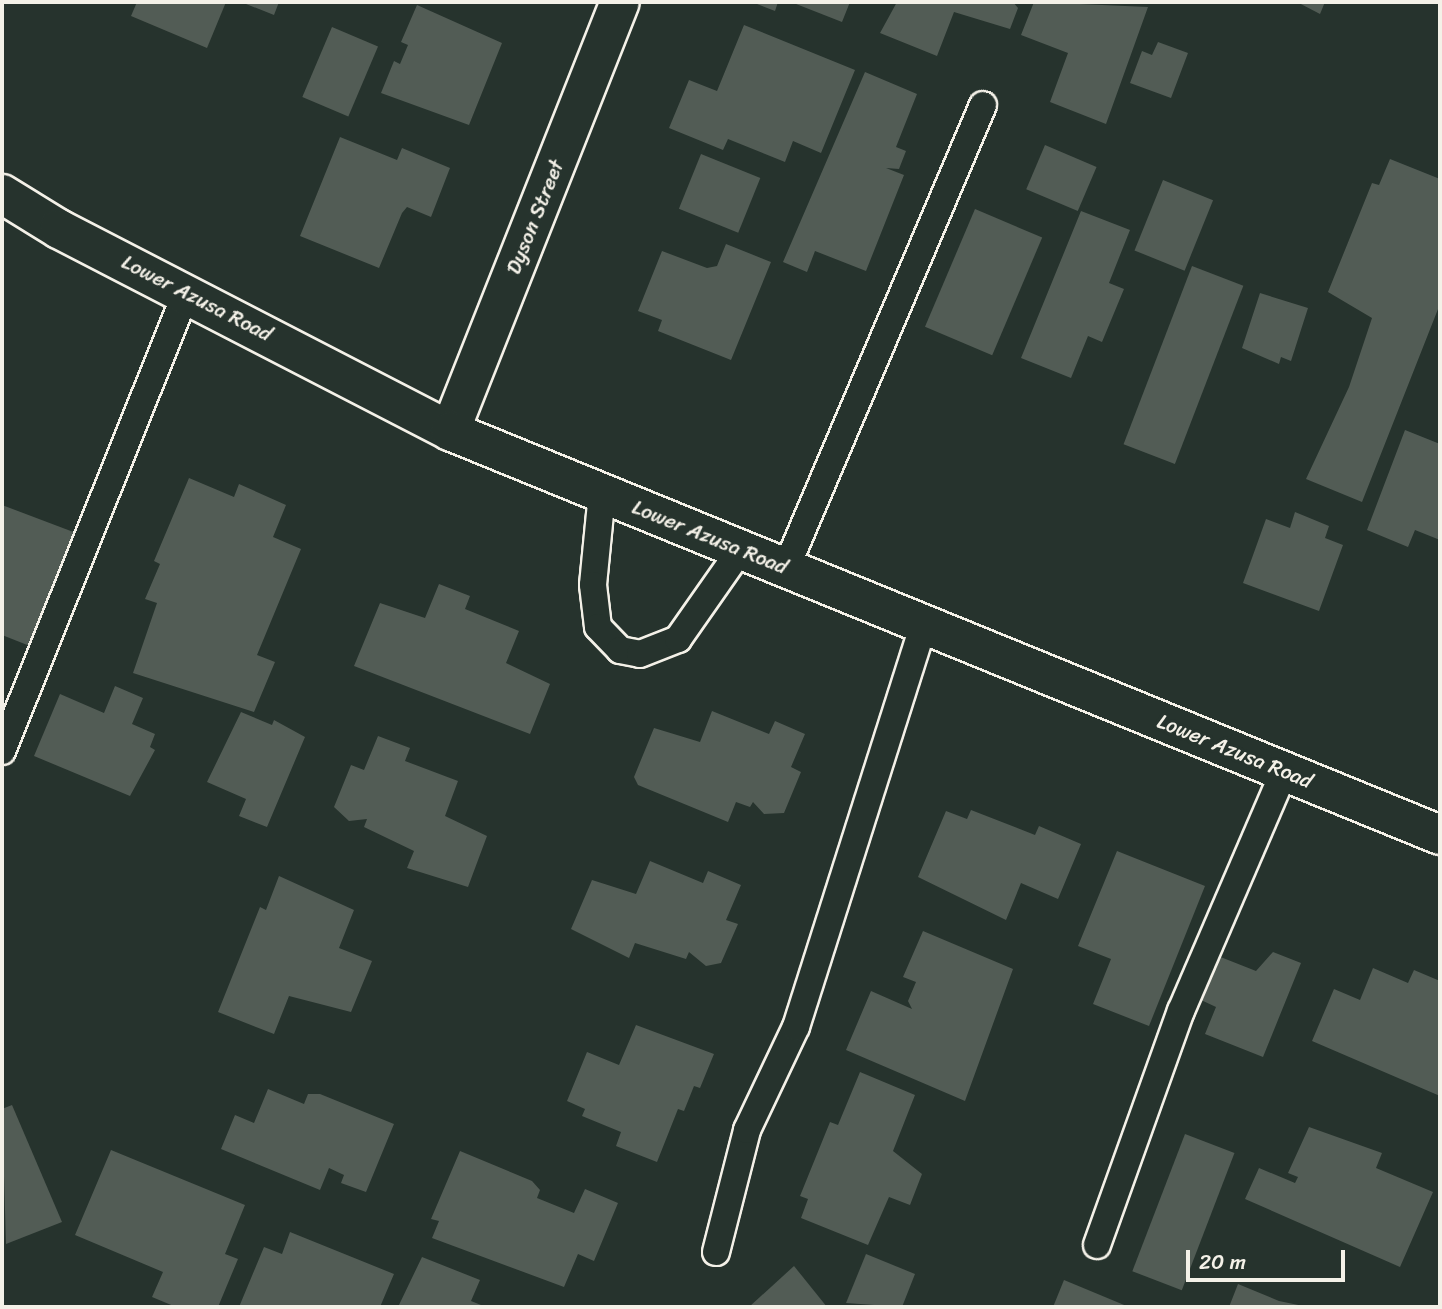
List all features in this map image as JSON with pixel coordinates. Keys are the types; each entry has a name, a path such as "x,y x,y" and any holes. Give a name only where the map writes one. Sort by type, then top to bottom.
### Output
{"main road":[{"name":"Dyson Street","path":"450,431 620,2"},
{"name":"Lower Azusa Road","path":"2,194 59,229 187,291 450,431 1440,835"}],"lane":[{"path":"786,568 983,105"},
{"path":"2,751 187,291"},
{"path":"602,493 593,585 598,627 620,650 640,653 678,639 741,550"},
{"path":"716,1252 747,1130 796,1027 924,624"},
{"path":"1097,1245 1181,1011 1284,772"}],"building":[{"path":"137,2 226,2 207,48 131,16"},
{"path":"241,2 279,2 274,15"},
{"path":"752,2 778,2 775,11"},
{"path":"791,2 850,2 842,22"},
{"path":"897,2 1013,2 1018,8 1010,29 954,12 937,56 880,33"},
{"path":"1034,2 1148,7 1106,124 1050,102 1068,53 1021,35"},
{"path":"1297,2 1325,2 1320,14"},
{"path":"417,5 502,43 469,125 381,93 394,61 400,64 408,45 401,42"},
{"path":"744,25 855,70 821,153 793,141 785,162 728,139 723,150 669,128 689,80 717,91"},
{"path":"332,27 378,47 348,116 302,97"},
{"path":"1158,42 1188,53 1171,98 1130,83 1142,51 1152,55"},
{"path":"865,72 917,94 896,147 906,151 899,169 886,168 904,175 866,271 815,251 807,272 783,262"},
{"path":"340,137 397,160 402,148 450,168 431,217 407,207 402,213 379,268 300,236"},
{"path":"1045,145 1097,167 1078,211 1026,189"},
{"path":"701,154 760,178 738,233 679,209"},
{"path":"1390,159 1440,179 1440,304 1362,502 1306,479 1349,387 1372,318 1328,292 1372,183 1379,185"},
{"path":"1163,180 1213,200 1185,271 1135,250"},
{"path":"975,209 1042,238 992,355 925,327"},
{"path":"1081,211 1130,230 1109,283 1124,289 1102,342 1088,336 1071,378 1021,358"},
{"path":"726,244 771,262 731,360 658,331 662,320 638,311 662,251 707,268 717,266"},
{"path":"1192,266 1243,286 1175,464 1124,444"},
{"path":"1260,293 1308,308 1291,361 1281,357 1279,364 1242,348"},
{"path":"1405,430 1440,444 1440,540 1415,530 1408,547 1367,530"},
{"path":"189,478 234,497 239,484 286,505 273,537 301,549 257,655 275,662 254,712 133,673 157,603 145,599 160,564 154,561"},
{"path":"2,505 84,536 40,650 2,635"},
{"path":"1295,512 1329,526 1325,538 1343,545 1319,611 1243,583 1266,519 1290,528"},
{"path":"439,584 470,596 465,609 519,631 506,663 550,684 530,734 354,666 380,603 425,618"},
{"path":"115,686 143,698 132,724 155,734 150,747 155,750 130,796 34,756 60,694 104,713"},
{"path":"712,711 769,734 775,721 805,734 791,767 801,772 784,813 764,814 753,802 750,807 736,802 728,822 638,785 634,777 654,728 700,742"},
{"path":"241,712 272,725 274,720 305,737 267,827 239,816 246,799 207,782"},
{"path":"378,736 410,748 405,761 458,781 445,816 487,836 468,887 407,868 414,851 364,827 367,819 349,821 334,807 351,765 364,770"},
{"path":"971,810 1035,835 1039,826 1081,844 1058,899 1021,883 1006,920 918,877 946,811 967,819"},
{"path":"1117,851 1205,886 1149,1026 1093,1004 1111,959 1078,946"},
{"path":"650,861 703,883 708,871 741,885 726,920 738,924 721,963 706,966 689,952 686,959 635,943 629,958 571,929 592,880 636,894"},
{"path":"279,876 354,910 339,948 372,961 351,1012 289,996 274,1034 218,1012 260,907 266,910"},
{"path":"923,931 1013,969 965,1101 846,1050 871,991 912,1009 908,1001 916,982 903,977"},
{"path":"1273,952 1301,963 1263,1057 1205,1034 1216,1007 1201,1000 1218,956 1256,971"},
{"path":"1373,968 1408,983 1414,970 1440,981 1440,1096 1312,1041 1334,989 1360,1000"},
{"path":"636,1025 714,1054 700,1088 694,1086 684,1111 678,1109 657,1162 616,1146 621,1132 582,1116 585,1109 567,1101 587,1052 619,1065"},
{"path":"860,1072 915,1095 893,1151 922,1174 910,1205 889,1197 868,1245 801,1218 808,1199 800,1196 830,1122 838,1125"},
{"path":"268,1089 304,1104 308,1094 320,1094 394,1124 366,1192 341,1183 344,1175 329,1168 320,1190 221,1149 235,1115 254,1123"},
{"path":"12,1105 62,1222 6,1244 2,1109"},
{"path":"1309,1127 1382,1153 1376,1168 1433,1192 1400,1267 1245,1199 1259,1168 1295,1183 1298,1177 1288,1173"},
{"path":"1185,1134 1234,1153 1182,1290 1132,1271"},
{"path":"111,1150 245,1205 225,1254 238,1259 218,1307 176,1307 152,1297 163,1272 75,1235"},
{"path":"460,1151 532,1181 540,1190 537,1198 574,1213 585,1189 618,1203 594,1261 578,1254 564,1287 432,1238 439,1221 431,1219"},
{"path":"290,1232 394,1274 380,1307 239,1307 264,1247 282,1254"},
{"path":"866,1254 915,1274 902,1307 846,1303"},
{"path":"422,1257 480,1280 471,1301 486,1307 398,1307"},
{"path":"794,1266 827,1307 749,1307"},
{"path":"1064,1280 1129,1307 1053,1307"},
{"path":"1238,1284 1279,1301 1308,1307 1229,1307"}]}
